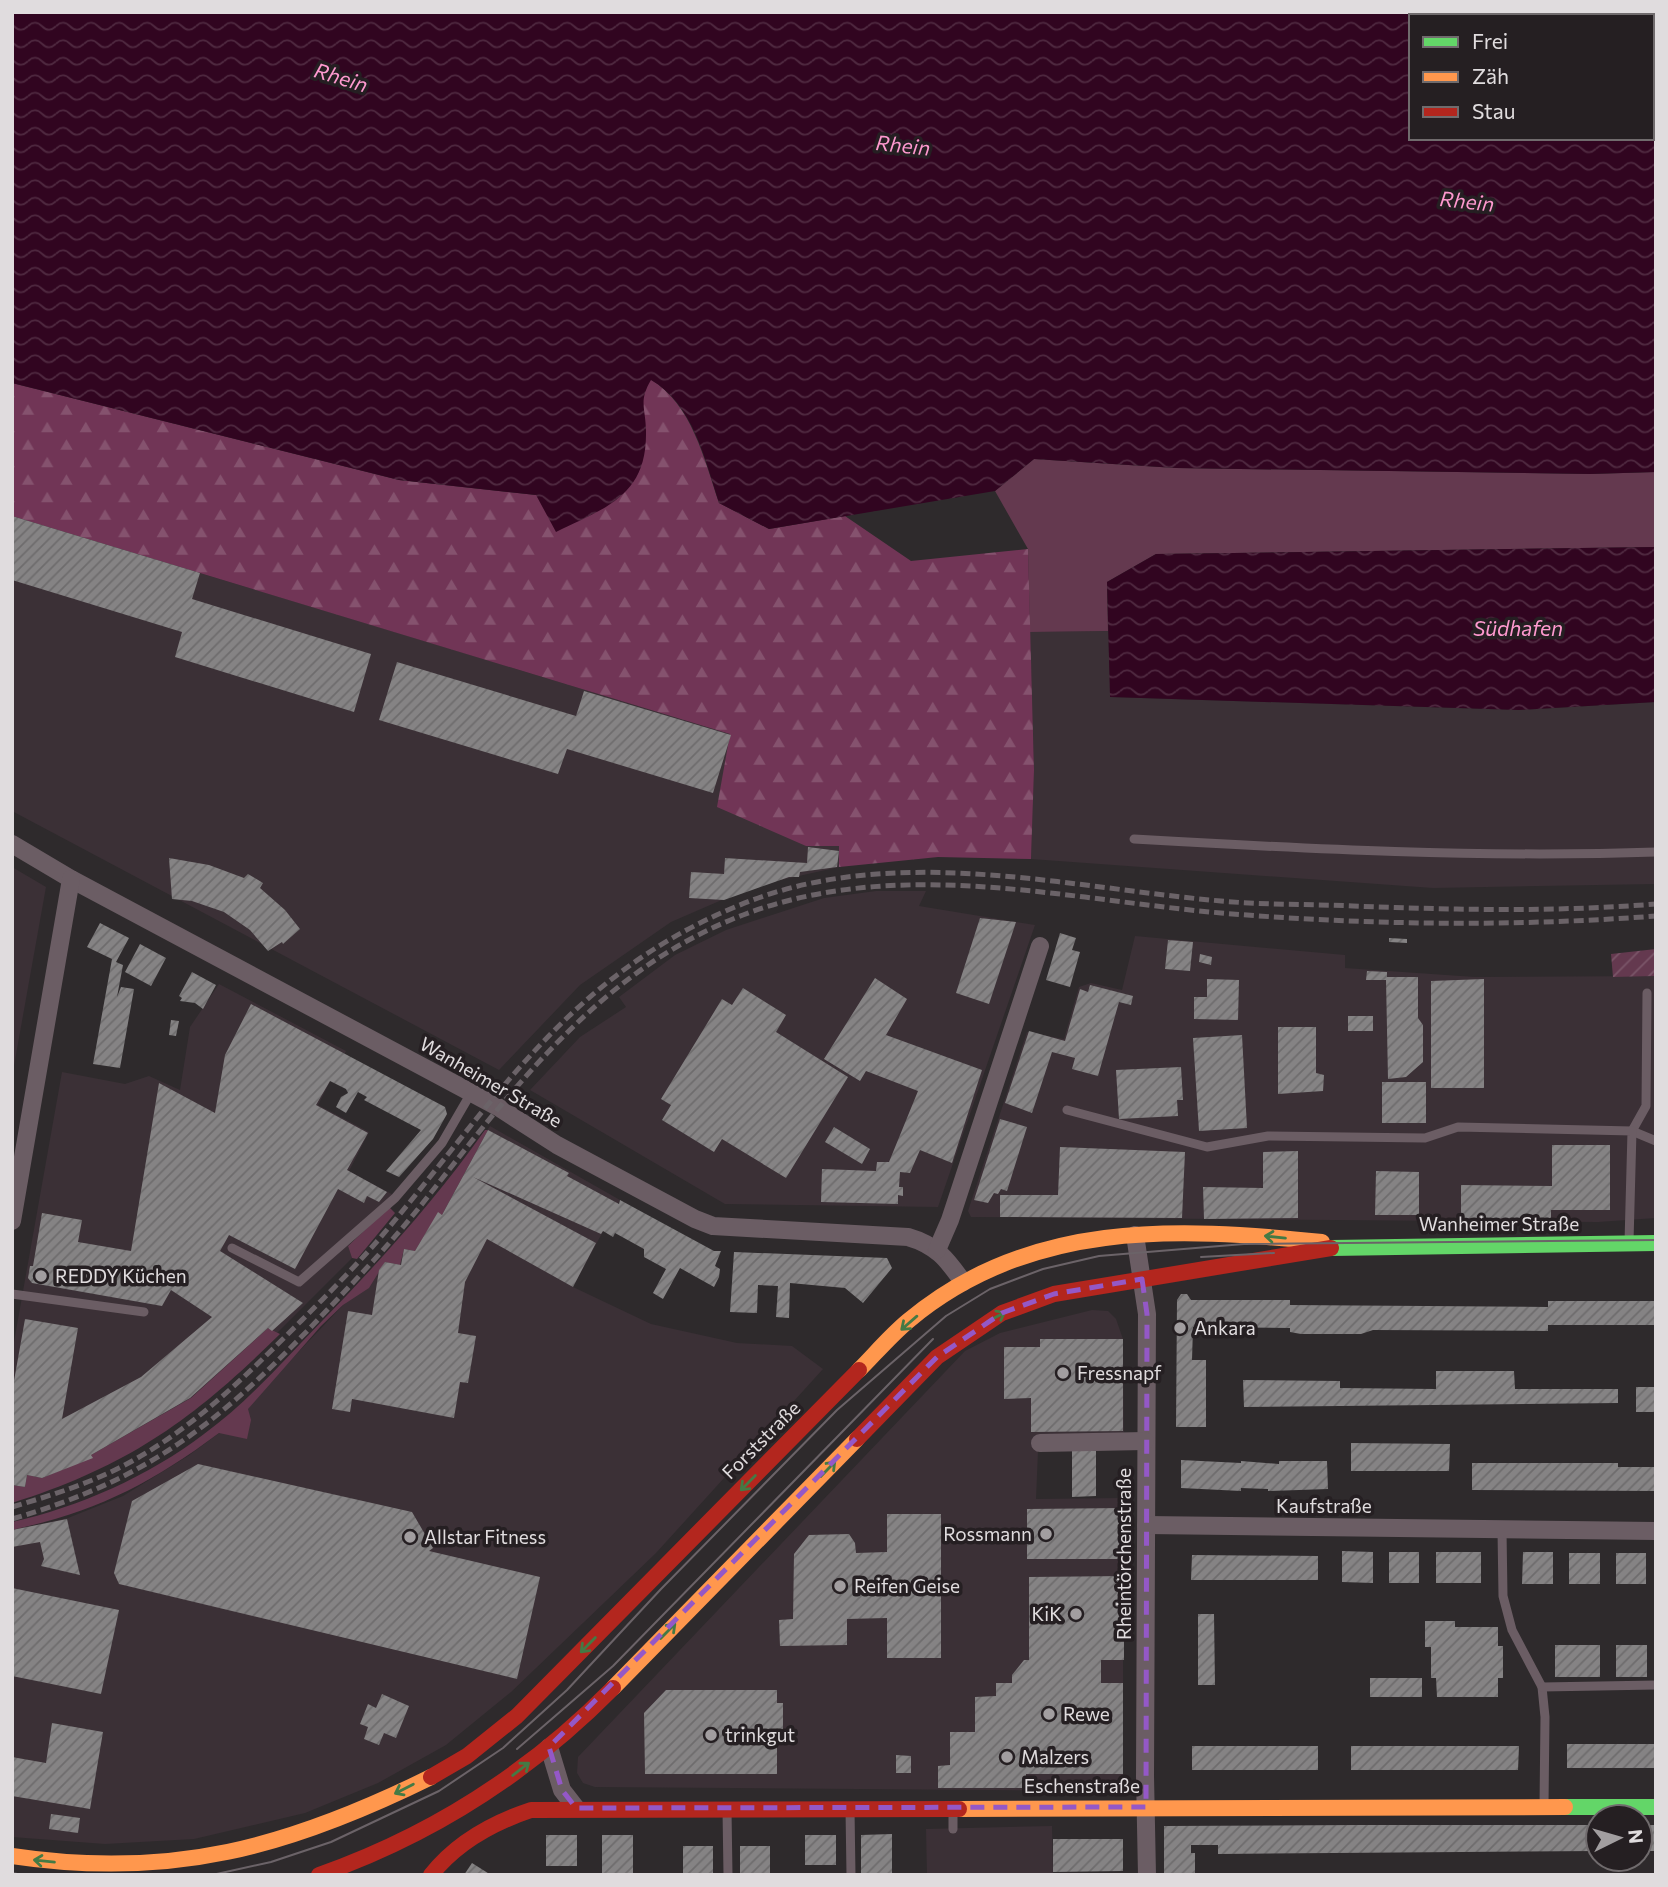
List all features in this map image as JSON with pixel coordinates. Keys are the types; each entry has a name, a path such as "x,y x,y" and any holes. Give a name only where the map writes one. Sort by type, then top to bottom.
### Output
{"street":[{"name":"Wanheimer Straße","path":"12,844 71,879 471,1093 569,1151 695,1219 713,1226 908,1237 928,1243 937,1250 963,1282"},
{"path":"12,1221 71,879"},
{"path":"937,1250 950,1220 1040,946"},
{"name":"Wanheimer Straße","path":"1135,1235 1262,1235 1343,1246 1656,1243"},
{"name":"Rheintörchenstraße","path":"1135,1235 1147,1314 1147,1875"},
{"name":"Forststraße","path":"12,1856 100,1866 185,1862 262,1847 328,1826 465,1758 517,1716 908,1321 963,1282 999,1264 1052,1246 1135,1235"},
{"name":"Wanheimer Straße","path":"1142,1279 1343,1246"},
{"path":"319,1875 434,1827 493,1790 549,1747 584,1716 955,1342 1002,1313 1054,1294 1142,1279"},
{"path":"1040,1443 1145,1441"},
{"name":"Kaufstraße","path":"1146,1525 1656,1531"},
{"path":"549,1747 562,1790 576,1808"},
{"name":"Eschenstraße","path":"576,1808 1656,1807"},
{"path":"431,1875 451,1852 506,1818 531,1810 576,1808"}],"lane":[{"path":"1134,839 1330,850 1567,855 1656,852"},
{"path":"1629,1244 1632,1131 1646,1106 1647,993"},
{"path":"232,1248 299,1282 395,1198 442,1143 471,1093"},
{"path":"1068,1110 1207,1147 1268,1136 1425,1138 1458,1127 1632,1131 1656,1141"},
{"path":"12,1294 145,1312"},
{"path":"1502,1530 1503,1596 1513,1630 1542,1687 1545,1717 1544,1808"},
{"path":"1542,1687 1656,1685"},
{"path":"727,1808 728,1875"},
{"path":"850,1808 851,1875"},
{"path":"953,1808 953,1829"}],"highlighted area":[{"path":"1142,1279 1147,1314 1146,1807 576,1808 562,1790 549,1747 937,1357 1002,1313 1054,1294"}],"shaded area":[{"path":"1034,459 1176,468 1590,474 1656,472 1656,547 1156,554 1107,582 1108,631 1030,632 1028,549 995,491"},
{"path":"12,516 731,734 806,846 839,846 839,867 754,886 671,922 580,985 499,1070 12,811"},
{"path":"1108,631 1111,697 1519,710 1656,702 1656,884 1433,888 1031,859 1034,766 1030,632"},
{"path":"12,867 46,887 12,1077"},
{"path":"876,891 926,891 919,906 1035,925 938,1207 725,1204 530,1090 580,1037 626,1007 619,997 675,955 726,930 824,898"},
{"path":"1135,936 1345,955 1345,968 1475,977 1656,976 1656,1218 1598,1222 971,1217 968,1211 1027,1032 1064,1039 1079,987 1091,983 1122,990"},
{"path":"1656,949 1656,976 1613,977 1611,954"},
{"path":"219,984 346,1051 318,1105 369,1132 349,1171 399,1198 348,1245 352,1258 277,1333 271,1329 215,1385 110,1452 27,1490 12,1488 12,1353 62,1072 125,1084 149,1076 180,1090 190,1027"},
{"path":"490,1126 620,1200 573,1287 651,1324 737,1343 792,1346 823,1369 656,1553 511,1692 446,1745 378,1783 305,1813 194,1839 105,1844 12,1837 12,1530 68,1518 123,1496 188,1456 226,1428 429,1215"},
{"path":"485,1130 488,1130 442,1215 438,1213 415,1251 404,1249 400,1265 385,1262 369,1288 343,1305 321,1326 248,1409 251,1420 247,1439 219,1433 145,1482 121,1494 70,1514 12,1530 12,1522 88,1499 137,1476 183,1449 220,1422 266,1380 387,1251 448,1180"},
{"path":"389,1207 395,1213 357,1259 352,1258 348,1246"},
{"path":"1092,1310 1108,1311 1116,1319 1123,1339 1124,1449 1038,1451 1036,1499 1123,1498 1123,1787 1117,1791 595,1787 583,1783 577,1773 578,1757 965,1351 1000,1333"},
{"path":"268,1328 280,1334 218,1391 158,1436 91,1473 12,1503 12,1485 25,1487 27,1475 42,1478 92,1457 91,1455 191,1398"},
{"path":"1052,1826 1053,1875 927,1875 926,1829"}],"green space":[{"path":"650,379 676,403 695,434 719,503 769,529 845,516 911,561 1028,549 1034,770 1031,859 938,857 839,867 839,846 806,846 717,807 730,734 12,516 12,383 399,480 536,495 646,432 641,398"}],"water":[{"name":"Rhein","path":"12,12 1656,12 1656,472 1590,474 1176,468 1034,459 995,491 769,529 719,503 696,434 677,403 651,380 644,400 644,454 631,485 606,507 556,532 536,495 399,480 12,383"},
{"name":"Südhafen","path":"1656,547 1656,702 1519,710 1110,697 1107,582 1156,554"}],"building":[{"path":"12,516 200,573 192,599 371,654 354,712 175,657 182,632 12,580"},
{"path":"397,662 576,716 584,691 731,735 713,793 567,749 558,774 379,720"},
{"path":"808,847 839,851 837,867 800,872 799,877 789,877 724,900 689,898 691,872 724,874 725,858 807,863"},
{"path":"169,858 209,865 244,878 248,874 263,883 260,888 285,910 300,929 283,944 282,942 268,951 250,930 224,912 192,901 172,899"},
{"path":"980,918 1016,922 989,1004 956,993"},
{"path":"100,923 129,938 116,962 123,965 117,997 121,987 134,989 120,1068 93,1064 112,959 87,947"},
{"path":"1060,933 1076,938 1072,950 1080,952 1070,987 1046,980"},
{"path":"1389,938 1407,939 1407,943 1389,942"},
{"path":"1168,940 1193,942 1190,971 1165,969"},
{"path":"140,944 166,958 151,986 125,972"},
{"path":"1200,954 1212,957 1211,965 1199,962"},
{"path":"1367,971 1387,972 1387,977 1418,977 1418,1018 1423,1025 1423,1062 1406,1077 1388,1079 1386,980 1366,980"},
{"path":"192,972 216,985 203,1009 195,1003 180,1001 182,998 179,996"},
{"path":"875,978 907,999 886,1035 982,1070 952,1163 920,1150 910,1173 900,1172 899,1187 903,1187 903,1196 898,1195 898,1204 821,1202 822,1169 876,1171 877,1162 889,1162 918,1091 866,1071 860,1081 824,1059"},
{"path":"1207,979 1239,980 1238,1020 1194,1019 1194,997 1207,997"},
{"path":"1484,979 1484,1088 1431,1088 1431,981"},
{"path":"1090,985 1133,996 1131,1005 1119,1002 1098,1076 1072,1069 1075,1058 1052,1052 1032,1113 1005,1103 1029,1031 1065,1041 1080,989 1088,992"},
{"path":"743,988 786,1015 776,1032 848,1077 786,1178 722,1139 714,1152 662,1120 671,1105 661,1099 722,999 732,1005"},
{"path":"251,1004 445,1107 447,1114 433,1139 399,1177 386,1171 421,1130 364,1100 367,1097 358,1092 346,1113 336,1107 341,1097 348,1093 346,1089 330,1081 316,1105 368,1133 347,1170 387,1192 379,1202 367,1196 364,1203 338,1189 295,1269 229,1235 220,1251 303,1303 272,1331 268,1328 190,1398 91,1455 93,1458 42,1478 27,1475 25,1487 12,1485 12,1392 25,1319 78,1328 62,1419 141,1377 212,1317 171,1290 162,1306 32,1283 28,1278 30,1266 33,1266 42,1213 82,1220 78,1242 131,1251 159,1083 215,1113 225,1055"},
{"path":"1348,1016 1373,1016 1373,1031 1348,1031"},
{"path":"171,1020 179,1021 176,1036 169,1035"},
{"path":"1278,1027 1316,1027 1316,1073 1324,1075 1323,1091 1278,1094"},
{"path":"1242,1035 1247,1128 1199,1131 1193,1038"},
{"path":"1181,1067 1183,1100 1177,1100 1178,1116 1119,1119 1116,1070"},
{"path":"1382,1082 1426,1082 1426,1123 1382,1123"},
{"path":"1000,1119 1027,1127 1007,1191 1001,1189 998,1194 994,1193 988,1203 974,1200"},
{"path":"834,1127 870,1149 862,1164 825,1142"},
{"path":"488,1130 569,1173 567,1176 619,1204 620,1200 714,1251 721,1251 715,1266 720,1269 714,1287 680,1268 663,1299 653,1293 666,1269 644,1257 644,1249 615,1233 613,1237 603,1231 601,1234 473,1177 596,1243 573,1287 487,1239 465,1282 458,1333 476,1336 468,1383 460,1382 454,1418 352,1399 350,1412 332,1409 348,1311 372,1315 379,1270 385,1262 401,1265 404,1249 415,1251 438,1212 442,1215"},
{"path":"1552,1145 1610,1145 1610,1210 1551,1210 1551,1219 1461,1218 1461,1185 1552,1186"},
{"path":"1060,1147 1185,1152 1182,1218 1000,1217 1000,1195 1058,1195"},
{"path":"1298,1151 1298,1218 1204,1219 1203,1187 1263,1188 1263,1152"},
{"path":"1376,1171 1419,1172 1419,1215 1375,1215"},
{"path":"734,1252 887,1258 892,1268 863,1303 845,1288 790,1283 789,1318 776,1317 778,1286 758,1285 757,1313 730,1312"},
{"path":"1181,1294 1187,1294 1191,1300 1290,1300 1290,1305 1548,1307 1548,1301 1656,1301 1656,1325 1548,1325 1548,1331 1373,1330 1361,1334 1301,1334 1290,1332 1290,1328 1193,1327 1192,1360 1206,1360 1206,1427 1176,1427 1177,1300"},
{"name":"Fressnapf","path":"1040,1339 1123,1339 1123,1431 1031,1432 1031,1398 1004,1399 1004,1347 1040,1347"},
{"path":"1436,1371 1514,1371 1515,1389 1618,1389 1618,1403 1244,1407 1243,1380 1340,1381 1340,1388 1436,1389"},
{"path":"1636,1387 1656,1387 1656,1412 1636,1412"},
{"path":"1351,1443 1450,1444 1449,1471 1351,1471"},
{"path":"1072,1451 1096,1451 1096,1496 1072,1497"},
{"path":"1181,1460 1279,1464 1279,1461 1327,1461 1328,1489 1268,1491 1241,1488 1241,1491 1181,1488"},
{"path":"1472,1463 1618,1463 1618,1467 1656,1467 1656,1491 1472,1490"},
{"path":"198,1464 412,1512 433,1548 429,1551 540,1577 517,1679 119,1584 114,1573 132,1501"},
{"path":"1123,1508 1123,1559 1027,1559 1027,1509"},
{"path":"887,1514 941,1514 941,1658 887,1658 887,1618 847,1619 847,1645 780,1646 779,1620 793,1619 794,1554 809,1535 849,1534 855,1543 856,1553 887,1552"},
{"path":"67,1519 80,1575 41,1566 44,1559 40,1542 12,1547 12,1530"},
{"path":"1342,1551 1373,1552 1373,1583 1342,1582"},
{"path":"1389,1552 1419,1552 1419,1583 1389,1583"},
{"path":"1436,1552 1481,1552 1481,1583 1436,1583"},
{"path":"1523,1552 1553,1552 1553,1584 1522,1584"},
{"path":"1569,1553 1600,1553 1600,1584 1569,1584"},
{"path":"1616,1553 1646,1553 1646,1584 1616,1584"},
{"path":"1192,1555 1318,1556 1318,1580 1191,1580"},
{"name":"Rewe","path":"1124,1576 1124,1660 1101,1660 1101,1683 1123,1683 1123,1774 1026,1774 1026,1788 938,1788 938,1766 950,1765 950,1732 975,1732 975,1697 996,1696 996,1683 1012,1683 1012,1675 1024,1660 1029,1660 1029,1577"},
{"path":"12,1588 119,1610 101,1694 12,1676"},
{"path":"1198,1614 1214,1614 1215,1685 1198,1685"},
{"path":"1425,1621 1455,1621 1455,1627 1498,1627 1498,1646 1503,1646 1503,1678 1498,1678 1498,1697 1437,1697 1436,1678 1431,1678 1431,1647 1425,1647"},
{"path":"1555,1645 1600,1645 1600,1677 1555,1677"},
{"path":"1616,1645 1647,1645 1647,1677 1616,1677"},
{"path":"1370,1678 1422,1678 1422,1697 1370,1697"},
{"name":"trinkgut","path":"666,1690 777,1690 777,1703 783,1703 783,1745 777,1745 777,1774 645,1774 644,1713"},
{"path":"382,1694 409,1706 396,1738 384,1733 379,1745 364,1739 368,1727 360,1724 368,1704 376,1708"},
{"path":"52,1723 103,1732 90,1809 12,1796 12,1757 46,1763"},
{"path":"1567,1744 1656,1744 1656,1768 1567,1768"},
{"path":"1192,1746 1318,1746 1318,1770 1192,1770"},
{"path":"1351,1746 1519,1746 1518,1770 1351,1770"},
{"path":"896,1755 911,1756 911,1773 896,1773"},
{"path":"51,1814 80,1818 78,1833 49,1829"},
{"path":"1584,1825 1584,1851 1218,1854 1218,1845 1191,1845 1191,1853 1195,1853 1195,1875 1164,1875 1164,1826"},
{"path":"1654,1825 1656,1825 1654,1851"},
{"path":"892,1834 892,1875 861,1875 861,1835"},
{"path":"546,1835 577,1835 577,1866 546,1866"},
{"path":"602,1835 633,1835 633,1875 602,1875"},
{"path":"805,1835 836,1835 836,1865 805,1865"},
{"path":"1053,1839 1123,1839 1123,1871 1053,1872"},
{"path":"683,1846 713,1846 713,1875 683,1875"},
{"path":"740,1846 770,1846 770,1875 740,1875"},
{"path":"472,1863 491,1875 464,1875"}],"tram line":[{"path":"212,1875 271,1862 331,1842 439,1791 503,1748 567,1690 661,1589 837,1410 946,1316 990,1289 1043,1269 1099,1256 1244,1244 1656,1240"},
{"path":"1201,1257 1274,1253"},
{"path":"517,1749 613,1666 933,1339"},
{"path":"12,1873 23,1875"}],"railway":[{"path":"12,1507 80,1485 119,1468 168,1439 213,1405 275,1347 359,1261 497,1094 536,1049 578,1008 624,970 676,936 735,907 794,887 853,876 914,872 1038,879 1160,895 1254,903 1504,909 1656,904"},
{"path":"12,1519 59,1504 140,1467 176,1446 242,1394 365,1270 405,1225 523,1079 561,1039 601,1001 644,968 691,939 743,915 802,897 861,888 920,885 1041,892 1221,913 1329,920 1493,923 1656,916"}],"traffic: fast":[{"path":"1331,1248 1656,1243"},
{"path":"1565,1807 1656,1807"}],"traffic: slow":[{"path":"859,1370 908,1321 954,1288 1003,1264 1053,1248 1105,1238 1158,1234 1212,1234 1322,1242"},
{"path":"613,1688 857,1439"},
{"path":"12,1856 125,1864 228,1852 328,1822 431,1777"},
{"path":"959,1809 1565,1807"}],"traffic: jam":[{"path":"857,1439 937,1357 1002,1313 1054,1294 1331,1248"},
{"path":"431,1777 467,1756 517,1716 859,1370"},
{"path":"319,1875 400,1841 476,1798 548,1747 613,1688"},
{"path":"431,1875 452,1853 476,1835 531,1810 959,1809"}],"place":[{"name":"REDDY Küchen","path":"41,1276"},
{"name":"Ankara","path":"1180,1328"},
{"name":"Fressnapf","path":"1063,1373"},
{"name":"Rossmann","path":"1046,1534"},
{"name":"Allstar Fitness","path":"410,1537"},
{"name":"Reifen Geise","path":"840,1586"},
{"name":"KiK","path":"1076,1614"},
{"name":"Rewe","path":"1049,1714"},
{"name":"trinkgut","path":"711,1735"},
{"name":"Malzers","path":"1007,1757"}]}
